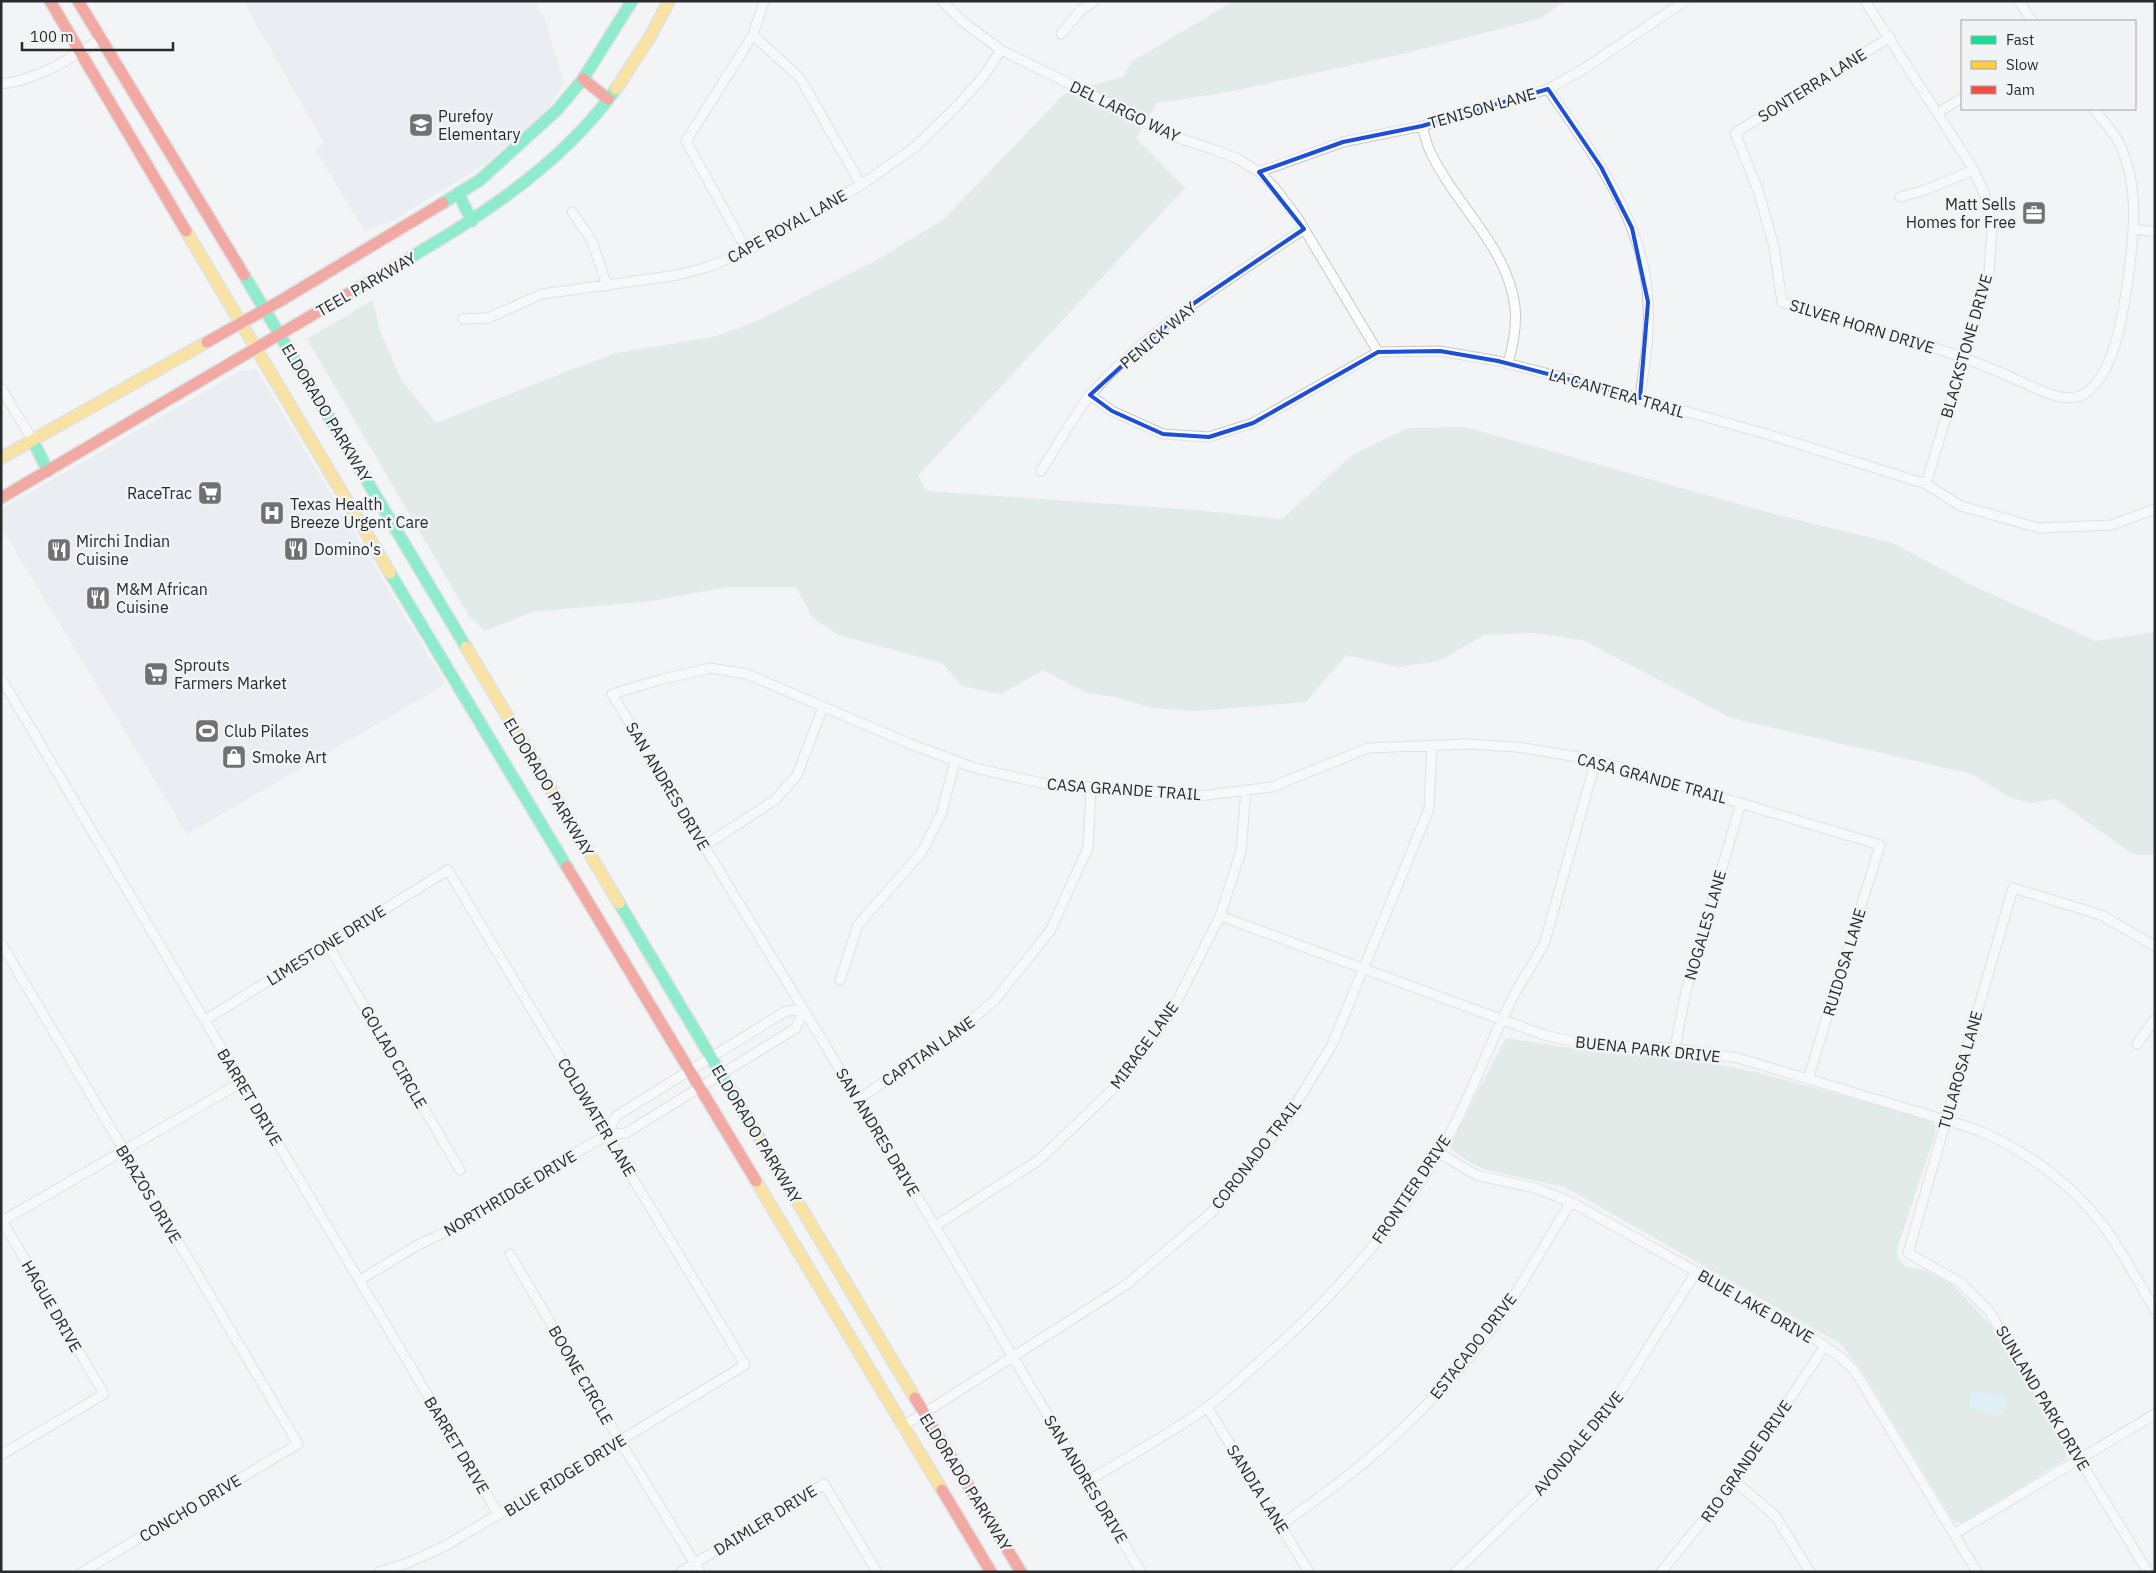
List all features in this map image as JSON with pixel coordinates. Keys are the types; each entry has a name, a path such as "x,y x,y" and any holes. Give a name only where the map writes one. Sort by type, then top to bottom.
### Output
{"main road":[{"name":"ELDORADO PARKWAY","path":"50,1 256,349 408,574 711,1057 924,1414 1021,1572"},
{"name":"ELDORADO PARKWAY","path":"78,1 280,334 408,574 689,1071 992,1572"},
{"name":"TEEL PARKWAY","path":"1,458 265,309 480,180 557,110 583,79 632,1"},
{"name":"TEEL PARKWAY","path":"1,498 472,221 528,183 581,131 608,99 632,68 669,1"},
{"path":"583,79 608,99"},
{"path":"458,193 472,221"},
{"path":"33,441 48,470"}],"street":[{"path":"747,250 686,141 752,35 764,1"},
{"name":"DEL LARGO WAY","path":"942,1 962,21 1001,50 1123,110 1164,133 1238,159 1259,172 1275,188 1304,229 1378,352"},
{"path":"1061,34 1081,10 1095,1"},
{"name":"TENISON LANE","path":"1259,172 1343,142 1422,126 1548,89 1589,66 1685,1"},
{"name":"BLACKSTONE DRIVE","path":"1865,1 1974,170 1986,198 1992,230 1989,273 1926,484"},
{"path":"2020,1 2031,20"},
{"path":"752,35 800,78 861,185"},
{"name":"SONTERRA LANE","path":"1782,302 1774,247 1758,190 1735,133 1890,37"},
{"path":"1,84 36,76 101,39"},
{"name":"CAPE ROYAL LANE","path":"463,318 488,318 542,294 678,275 708,267 747,250 861,185 915,147 983,77 1001,50"},
{"path":"1548,89 1601,167 1632,228 1641,260 1648,302 1648,332 1640,398"},
{"path":"1938,113 1961,99"},
{"path":"2095,110 2118,141 2130,170 2135,229 2155,232"},
{"path":"1422,126 1429,150 1444,176 1490,243 1508,275 1515,308 1514,340 1508,364"},
{"path":"1900,197 1925,190 1974,170"},
{"path":"572,212 592,241 607,286"},
{"name":"PENICK WAY","path":"1041,471 1090,395 1134,353 1181,312 1304,229"},
{"name":"SILVER HORN DRIVE","path":"1782,302 1963,357 2041,391 2064,398 2083,394 2100,378 2114,347 2125,296 2135,229"},
{"name":"LA CANTERA TRAIL","path":"1090,395 1112,411 1163,434 1209,437 1253,423 1378,352 1440,351 1508,364 1640,398 1770,435 1926,484 1961,506 2039,528 2112,525 2155,508"},
{"path":"1,388 33,441"},
{"name":"CASA GRANDE TRAIL","path":"612,694 710,668 747,674 908,743 975,768 1040,783 1199,796 1272,787 1368,748 1466,744 1517,747 1596,760 1880,845"},
{"name":"BARRET DRIVE","path":"1,678 500,1515"},
{"name":"SAN ANDRES DRIVE","path":"612,694 935,1226 1141,1572"},
{"path":"704,846 775,800 797,775 823,707"},
{"name":"CORONADO TRAIL","path":"902,1426 1014,1358 1126,1285 1211,1213 1286,1120 1332,1045 1429,809 1432,746"},
{"path":"840,980 858,925 921,853 940,815 955,760"},
{"name":"FRONTIER DRIVE","path":"1087,1481 1145,1448 1207,1407 1282,1343 1346,1278 1402,1207 1439,1153 1471,1091 1513,996 1546,941 1596,760"},
{"name":"CAPITAN LANE","path":"858,1099 938,1047 994,1001 1050,931 1088,848 1091,787"},
{"name":"MIRAGE LANE","path":"935,1226 1039,1160 1110,1092 1172,1013 1220,916 1241,851 1246,790"},
{"name":"NOGALES LANE","path":"1675,1048 1686,991 1741,803"},
{"name":"RUIDOSA LANE","path":"1808,1078 1880,845"},
{"name":"LIMESTONE DRIVE","path":"205,1020 448,870"},
{"name":"COLDWATER LANE","path":"448,870 745,1365"},
{"name":"TULAROSA LANE","path":"1908,1253 2013,888 2101,916 2155,946"},
{"name":"BUENA PARK DRIVE","path":"1220,916 1544,1035 1589,1046 1675,1048 1738,1058 1947,1119 2003,1140 2032,1158 2058,1179 2103,1225 2155,1310"},
{"name":"BRAZOS DRIVE","path":"1,943 298,1444"},
{"name":"GOLIAD CIRCLE","path":"328,945 460,1170"},
{"name":"NORTHRIDGE DRIVE","path":"360,1280 418,1245 469,1221 528,1180 607,1135 626,1133 796,1028 804,1010 786,1010 616,1116 607,1135"},
{"path":"2136,1044 2155,1019"},
{"path":"2,1220 242,1082"},
{"name":"BLUE LAKE DRIVE","path":"1439,1153 1476,1175 1535,1188 1571,1202 1825,1346 1854,1370 1977,1572"},
{"name":"ESTACADO DRIVE","path":"1280,1525 1328,1493 1390,1441 1451,1379 1511,1300 1571,1202"},
{"name":"HAGUE DRIVE","path":"1,1455 104,1394 2,1220"},
{"name":"SUNLAND PARK DRIVE","path":"1908,1253 1961,1283 1989,1311 2148,1572"},
{"name":"BOONE CIRCLE","path":"510,1254 620,1441 698,1568"},
{"name":"AVONDALE DRIVE","path":"1455,1572 1534,1496 1613,1404 1696,1272"},
{"name":"RIO GRANDE DRIVE","path":"1661,1572 1735,1481 1825,1346"},
{"name":"BLUE RIDGE DRIVE","path":"378,1572 408,1563 447,1545 500,1515 745,1365"},
{"name":"SANDIA LANE","path":"1207,1407 1309,1572"},
{"path":"1954,1534 2155,1414"},
{"name":"CONCHO DRIVE","path":"82,1572 298,1444"},
{"path":"1735,1481 1776,1517 1810,1572"},
{"name":"DAIMLER DRIVE","path":"681,1572 698,1568 824,1484 877,1572"}],"highlighted area":[{"path":"1548,89 1601,167 1632,228 1648,302 1640,398 1498,361 1440,351 1378,352 1253,423 1209,437 1163,434 1112,411 1090,395 1181,312 1304,229 1259,172 1343,142 1422,126"}],"shaded area":[{"name":"Purefoy Elementary","path":"243,1 535,1 545,20 564,83 548,108 485,164 394,220 364,231 315,149 324,143"},
{"path":"256,369 446,684 187,834 1,527 1,509 241,371"}],"green space":[{"path":"1234,1 1564,1 1541,18 1407,53 1228,92 1157,103 1136,138 1185,188 918,476 927,491 1196,510 1282,519 1351,456 1408,428 1465,427 1781,516 1893,543 1971,585 2096,641 2155,632 2155,855 2133,854 2055,799 2031,803 2009,797 1972,774 1731,718 1583,640 1534,633 1484,635 1439,661 1398,667 1346,655 1306,702 1197,711 1152,708 1115,697 1087,693 1043,670 1001,694 962,686 942,663 838,635 812,617 796,587 726,587 652,601 532,612 485,631 469,616 307,339 373,300 380,331 402,381 436,423 612,354 713,337 753,323 877,260 944,219 1064,94 1124,76 1131,62"},
{"path":"1506,1038 1589,1051 1689,1059 1756,1072 1928,1119 1935,1125 1935,1134 1897,1249 1898,1258 1906,1267 1925,1270 1953,1285 1995,1330 2067,1452 2065,1460 1962,1523 1953,1521 1860,1368 1839,1343 1565,1187 1486,1170 1469,1162 1450,1148 1453,1138"}],"water":[{"path":"1972,1390 2007,1398 2003,1415 1968,1408"}],"traffic: fast":[{"path":"443,203 480,180 557,110 583,79 632,1"},
{"path":"348,294 422,251 493,205 527,180 559,153 589,122 616,89"},
{"path":"458,193 472,221"},
{"path":"244,275 466,647"},
{"path":"33,441 48,471"},
{"path":"390,573 567,867"},
{"path":"619,903 758,1136"}],"traffic: slow":[{"path":"616,89 651,35 669,1"},
{"path":"186,231 390,573"},
{"path":"1,458 207,342"},
{"path":"466,647 619,903"},
{"path":"758,1136 915,1398"},
{"path":"756,1181 942,1490"}],"traffic: jam":[{"path":"50,1 186,231"},
{"path":"78,1 244,275"},
{"path":"583,79 608,99"},
{"path":"207,342 280,301 443,203"},
{"path":"1,498 348,294"},
{"path":"567,867 756,1181"},
{"path":"915,1398 1021,1572"},
{"path":"942,1490 991,1572"}],"place":[{"name":"Purefoy Elementary","path":"421,125"},
{"name":"Matt Sells Homes for Free","path":"2034,213"},
{"name":"RaceTrac","path":"210,493"},
{"name":"Texas Health Breeze Urgent Care","path":"272,513"},
{"name":"Domino's","path":"296,549"},
{"name":"Mirchi Indian Cuisine","path":"59,550"},
{"name":"M&M African Cuisine","path":"98,598"},
{"name":"Sprouts Farmers Market","path":"156,674"},
{"name":"Club Pilates","path":"207,731"},
{"name":"Smoke Art","path":"234,757"}]}
